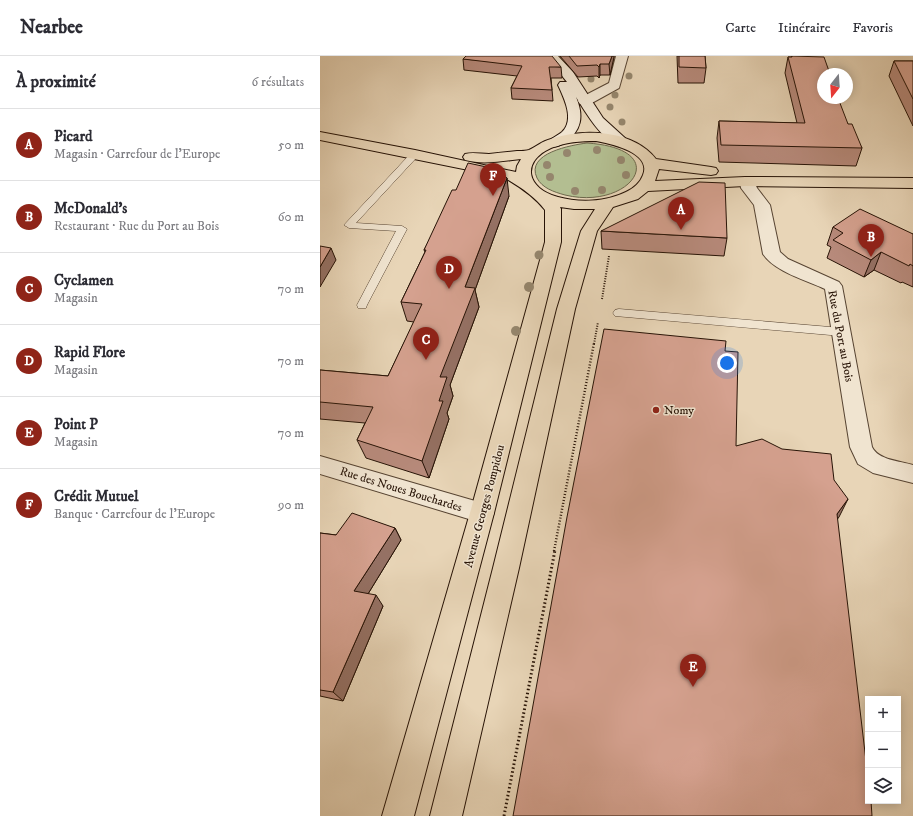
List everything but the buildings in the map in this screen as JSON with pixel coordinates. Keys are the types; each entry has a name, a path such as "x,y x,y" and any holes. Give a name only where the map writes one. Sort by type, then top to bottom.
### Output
{"main road":[{"path":"320,136 508,174 527,184 543,197 568,204 587,206 607,204 628,197 644,187 679,184 838,181 913,183"},
{"path":"415,154 489,158 532,154 554,143 585,137 601,138 620,141 642,152 650,163 651,175 644,187"},
{"path":"527,184 524,178 524,166 532,154"},
{"path":"650,163 680,168 838,181"},
{"name":"Avenue Georges Pompidou","path":"398,816 482,513 553,242 552,209 543,197"},
{"path":"446,816 566,309 589,231 607,204"}],"street":[{"path":"548,56 574,103 573,122 570,131 554,143"},
{"path":"552,56 569,75 598,121 620,141"},
{"path":"585,101 615,85 622,56"},
{"name":"Rue du Port au Bois","path":"748,182 749,188 762,205 772,254 782,263 833,286 861,447 866,458 881,466 913,474"},
{"name":"Rue des Noues Bouchardes","path":"320,465 482,513"}],"lane":[{"path":"362,305 402,230 349,225 415,154"},
{"path":"619,313 842,332"}],"path":[{"path":"602,304 610,249"},
{"path":"504,816 599,319"}],"green space":[{"path":"587,143 614,148 630,156 636,166 634,177 624,187 608,194 588,198 565,195 545,187 539,181 535,169 538,162 544,156 561,148"}],"place":[{"name":"Crédit Mutuel","path":"493,196"},
{"name":"Picard","path":"681,230"},
{"name":"McDonald's","path":"871,257"},
{"name":"Rapid Flore","path":"449,289"},
{"name":"Cyclamen","path":"426,360"},
{"name":"Nomy","path":"656,410"},
{"name":"Point P","path":"693,687"}]}
